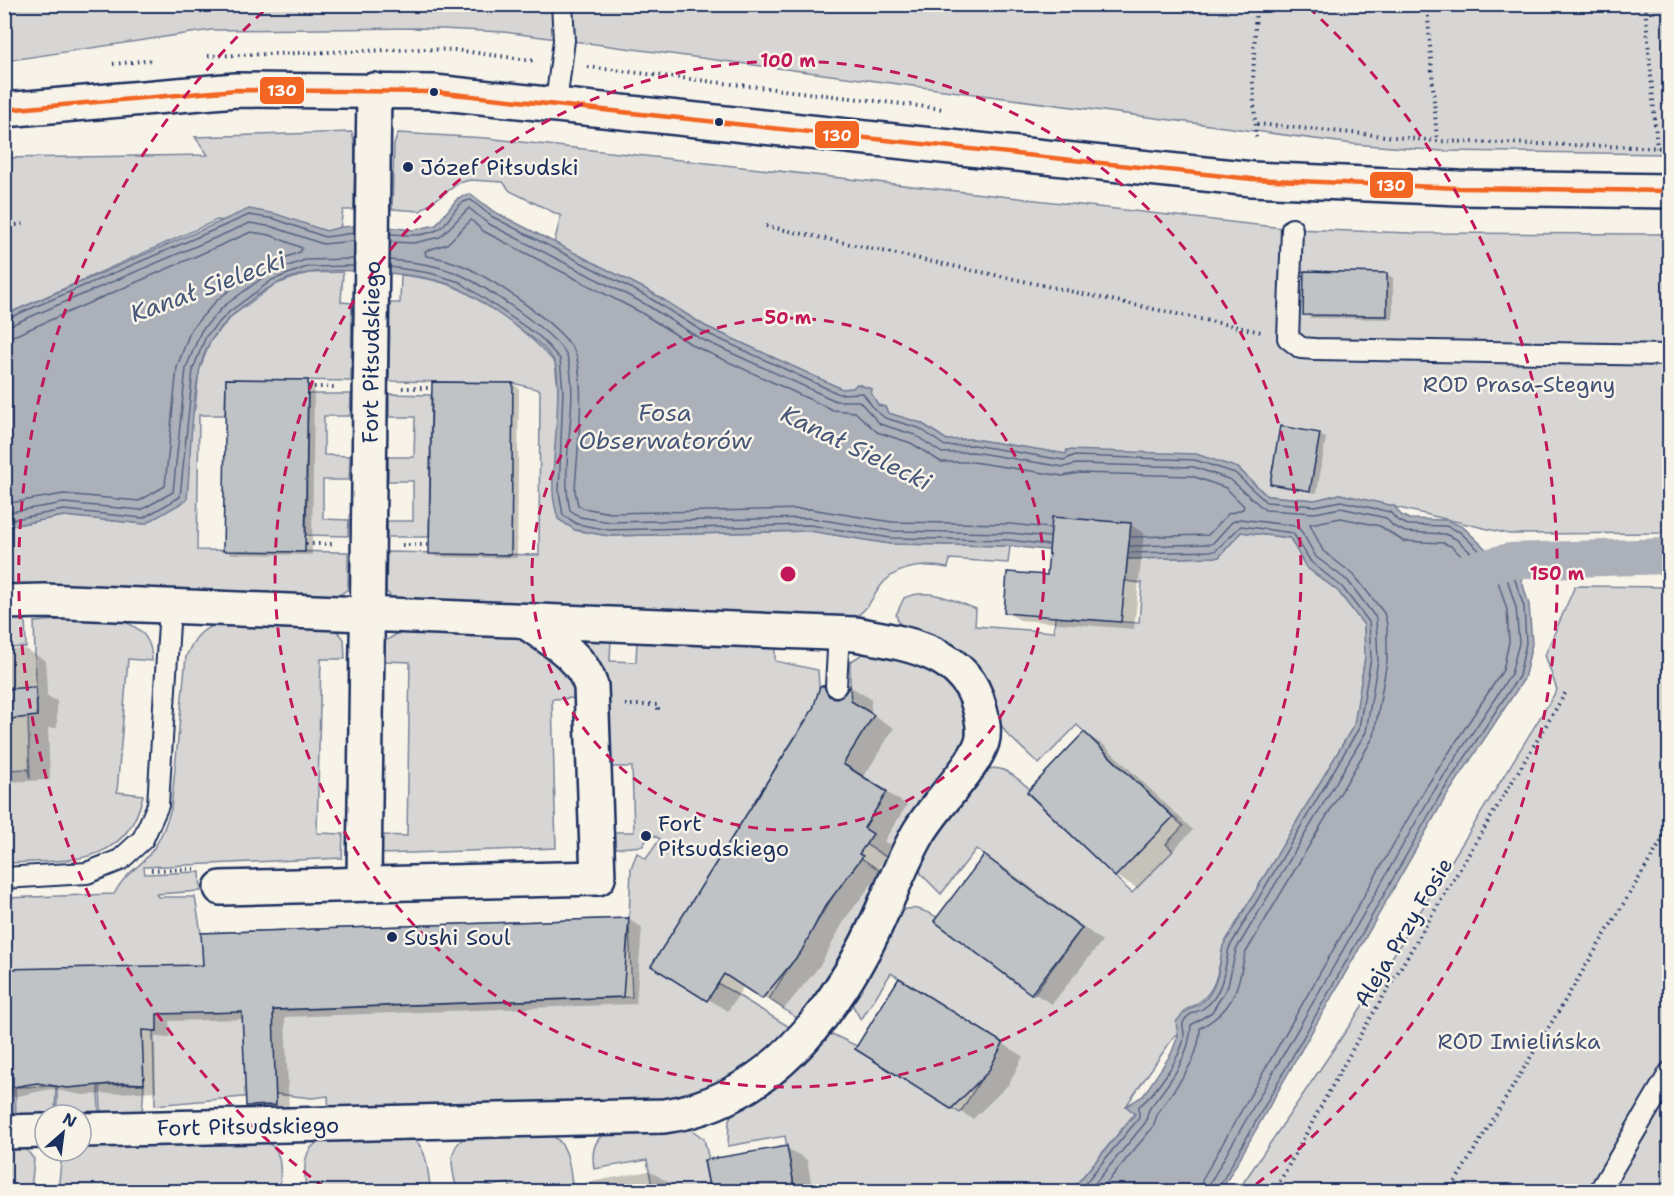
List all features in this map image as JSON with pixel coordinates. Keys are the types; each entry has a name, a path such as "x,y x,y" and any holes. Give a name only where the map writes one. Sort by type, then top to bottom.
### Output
{"street":[{"path":"4,110 237,90 374,90 462,94 1252,179 1460,188 1670,191"},
{"name":"Fort Piłsudskiego","path":"367,615 374,90"},
{"name":"Fort Piłsudskiego","path":"4,602 44,601 839,633 916,646 950,663 963,674 974,690 980,706 983,740 972,762 931,812 916,837 865,947 844,984 793,1048 752,1085 708,1107 664,1116 93,1130"},
{"path":"364,882 367,615"},
{"path":"221,888 364,882 598,878 591,687 586,671 570,652 526,621"},
{"path":"4,1132 33,1131"}],"lane":[{"path":"556,103 564,40 562,4"},
{"path":"1292,229 1288,338 1301,348 1670,355"},
{"path":"4,878 87,873 120,860 143,839 158,805 170,607"},
{"path":"836,686 839,633"},
{"path":"1599,1191 1670,1072"}],"path":[{"path":"1256,4 1254,82 1256,141"},
{"path":"1427,4 1437,141"},
{"path":"1645,4 1658,148"},
{"path":"1257,124 1437,141 1670,148"},
{"path":"4,226 26,224"},
{"path":"766,226 1288,338"},
{"path":"308,387 342,387"},
{"path":"398,388 431,388"},
{"path":"306,544 340,544"},
{"path":"395,545 429,545"},
{"name":"Aleja Przy Fosie","path":"1274,1191 1362,1032 1566,692"},
{"path":"615,705 658,705 658,711"},
{"path":"1449,1191 1670,827"},
{"path":"147,870 201,869 221,888"}],"green space":[{"path":"5,4 1669,5 1669,154 1443,151 1353,144 504,32 419,28 211,30 5,61"},
{"path":"352,132 355,147 354,210 343,210 340,229 326,231 217,220 5,315 4,158 208,155 195,137"},
{"name":"ROD Prasa-Stegny","path":"398,133 486,138 1292,229 1412,233 1669,234 1669,533 1509,534 1340,494 1316,500 1267,496 1238,468 1067,450 1066,454 973,439 947,440 921,423 888,413 885,407 878,405 871,393 872,389 857,384 853,388 842,389 705,326 651,292 554,243 561,216 510,191 503,182 470,180 459,183 420,211 392,209 394,145"},
{"path":"343,272 341,302 352,303 351,381 226,379 225,415 199,415 197,550 348,552 348,589 332,600 5,591 5,527 64,516 145,524 195,408 199,370 211,340 232,316 274,285 308,273"},
{"path":"401,275 442,282 482,301 534,341 555,363 575,530 609,536 810,531 890,544 1010,546 1008,563 950,559 948,568 923,566 907,569 885,581 867,607 851,619 393,599 386,591 387,552 539,555 540,390 513,383 389,381 390,303 400,303"},
{"path":"308,394 351,394 350,416 324,416 324,455 350,456 349,480 323,480 323,519 349,520 348,536 306,535"},
{"path":"389,394 431,395 429,537 387,537 387,521 413,521 413,481 388,481 388,457 414,457 415,417 389,417"},
{"path":"1241,532 1290,538 1306,567 1338,591 1364,625 1365,657 1354,725 1223,946 1217,976 1210,992 1196,1005 1185,1010 1178,1036 1175,1035 1126,1106 1135,1113 1071,1191 795,1191 785,1136 728,1146 729,1120 734,1110 825,1034 834,1035 857,1046 855,1049 960,1113 1003,1043 891,973 861,1020 850,1001 895,914 906,909 921,910 937,917 934,921 1033,995 1082,928 976,849 941,894 921,874 918,858 981,771 1002,769 1019,779 1030,789 1027,793 1132,893 1173,851 1166,844 1183,826 1077,725 1039,764 1007,734 991,710 902,631 896,615 904,598 931,594 976,609 975,626 1054,632 1055,617 1139,623 1142,583 1126,581 1127,559 1219,557"},
{"name":"ROD Imielińska","path":"1575,586 1669,587 1669,1191 1237,1192 1354,1019 1557,690 1545,655"},
{"path":"73,615 125,622 136,627 150,646 152,661 128,659 117,792 143,795 135,819 123,836 108,848 90,856 70,860 5,863 5,770 28,769 30,779 28,717 37,716 34,622 70,619"},
{"path":"25,616 26,647 5,648 4,617"},
{"path":"224,623 328,628 338,632 344,639 345,659 321,659 317,833 343,834 342,858 144,867 145,874 200,872 201,891 156,894 158,897 195,897 201,933 629,918 631,868 637,853 646,859 660,839 650,833 643,846 608,849 608,832 634,832 632,767 606,767 564,636 611,638 610,661 636,662 637,639 775,644 775,661 818,670 819,686 850,685 850,662 867,651 912,660 938,670 955,688 964,711 965,736 962,749 891,860 831,823 873,834 864,828 887,791 796,735 662,949 791,1028 744,1073 669,1103 329,1112 328,1096 312,1098 276,1094 155,1105 153,1031 157,1031 5,969 4,898 114,894 123,880 151,852 160,837 171,809 186,657 200,634","holes":["629,925 632,997 205,1013 203,976 626,960"]},
{"path":"402,631 509,633 531,641 573,676 577,698 552,699 556,848 381,854 381,835 407,836 410,662 385,661 385,641"},
{"path":"858,856 879,870 863,910 844,947 823,983 797,1018 769,999"},
{"path":"144,1084 142,1114 101,1115 100,1085"},
{"path":"98,1085 99,1115 93,1115 93,1103 57,1103 57,1086"},
{"path":"56,1086 55,1103 33,1103 33,1116 16,1116 15,1087"},
{"path":"13,1087 14,1116 5,1117 4,1088"},
{"path":"689,1128 704,1139 709,1160 704,1161 710,1191 653,1191 647,1160 594,1169 594,1149 601,1136 606,1133"},
{"path":"550,1134 561,1143 567,1155 572,1184 567,1184 568,1191 511,1191 509,1183 457,1191 452,1169 453,1155 465,1137"},
{"path":"409,1137 416,1141 424,1153 431,1191 306,1191 305,1162 307,1155 315,1144 322,1140"},
{"path":"262,1140 278,1154 280,1191 58,1192 61,1163 93,1163 93,1144"},
{"path":"4,1146 25,1148 33,1158 31,1191 5,1191"}],"water":[{"name":"Fosa Obserwatorów","path":"471,194 493,211 651,292 705,326 842,389 853,388 857,384 872,389 871,393 878,405 885,407 888,413 921,423 947,440 973,439 1066,454 1067,450 1196,454 1238,468 1267,496 1315,500 1340,494 1394,506 1401,515 1409,519 1447,520 1463,527 1489,552 1510,561 1518,568 1529,605 1532,644 1524,679 1444,800 1221,1191 1071,1191 1135,1114 1126,1106 1143,1096 1171,1054 1178,1036 1176,1022 1185,1012 1207,998 1211,992 1217,977 1223,946 1354,725 1365,657 1364,625 1338,591 1306,567 1290,538 1241,532 1219,557 1127,559 1010,546 890,544 810,531 609,536 575,530 558,519 554,502 558,385 554,361 545,349 490,308 456,287 425,278 361,271 323,271 295,276 254,297 220,328 205,353 199,372 195,393 187,500 145,524 64,516 5,527 5,315 249,209 276,214 326,231 341,227 372,225 413,230 436,225 458,198"}],"building":[{"path":"1304,271 1387,273 1387,316 1303,315"},
{"path":"226,379 308,380 305,552 223,551"},
{"path":"432,382 513,383 511,555 429,554"},
{"path":"1280,426 1320,433 1310,491 1270,484"},
{"path":"1052,517 1131,523 1121,622 1004,613 1007,572 1047,575"},
{"path":"820,686 824,686 829,696 836,698 842,696 850,686 851,701 874,715 843,764 887,792 864,828 873,834 859,854 863,856 824,908 801,952 762,999 724,974 707,1001 651,966 813,709"},
{"path":"36,687 37,716 4,720 4,689"},
{"path":"1084,732 1173,817 1115,877 1027,792"},
{"path":"984,855 1082,928 1031,994 934,921"},
{"path":"629,918 623,997 273,1010 276,1105 246,1106 242,1012 157,1014 157,1031 142,1030 144,1084 123,1083 67,1088 37,1083 13,1087 13,1077 4,1077 4,969 203,965 201,933"},
{"path":"899,978 1003,1043 988,1072 951,1109 855,1049"},
{"path":"787,1146 795,1191 710,1191 704,1160"}],"waterway":[{"name":"Kanał Sielecki","path":"1462,573 1510,561 1670,556"}],"transit line":[{"name":"130","path":"4,110 236,90 434,92 1252,179 1459,188 1670,191"}],"place":[{"name":"Józef Piłsudski","path":"408,167"},
{"name":"Fort Piłsudskiego","path":"646,836"},
{"name":"Sushi Soul","path":"392,937"}]}
